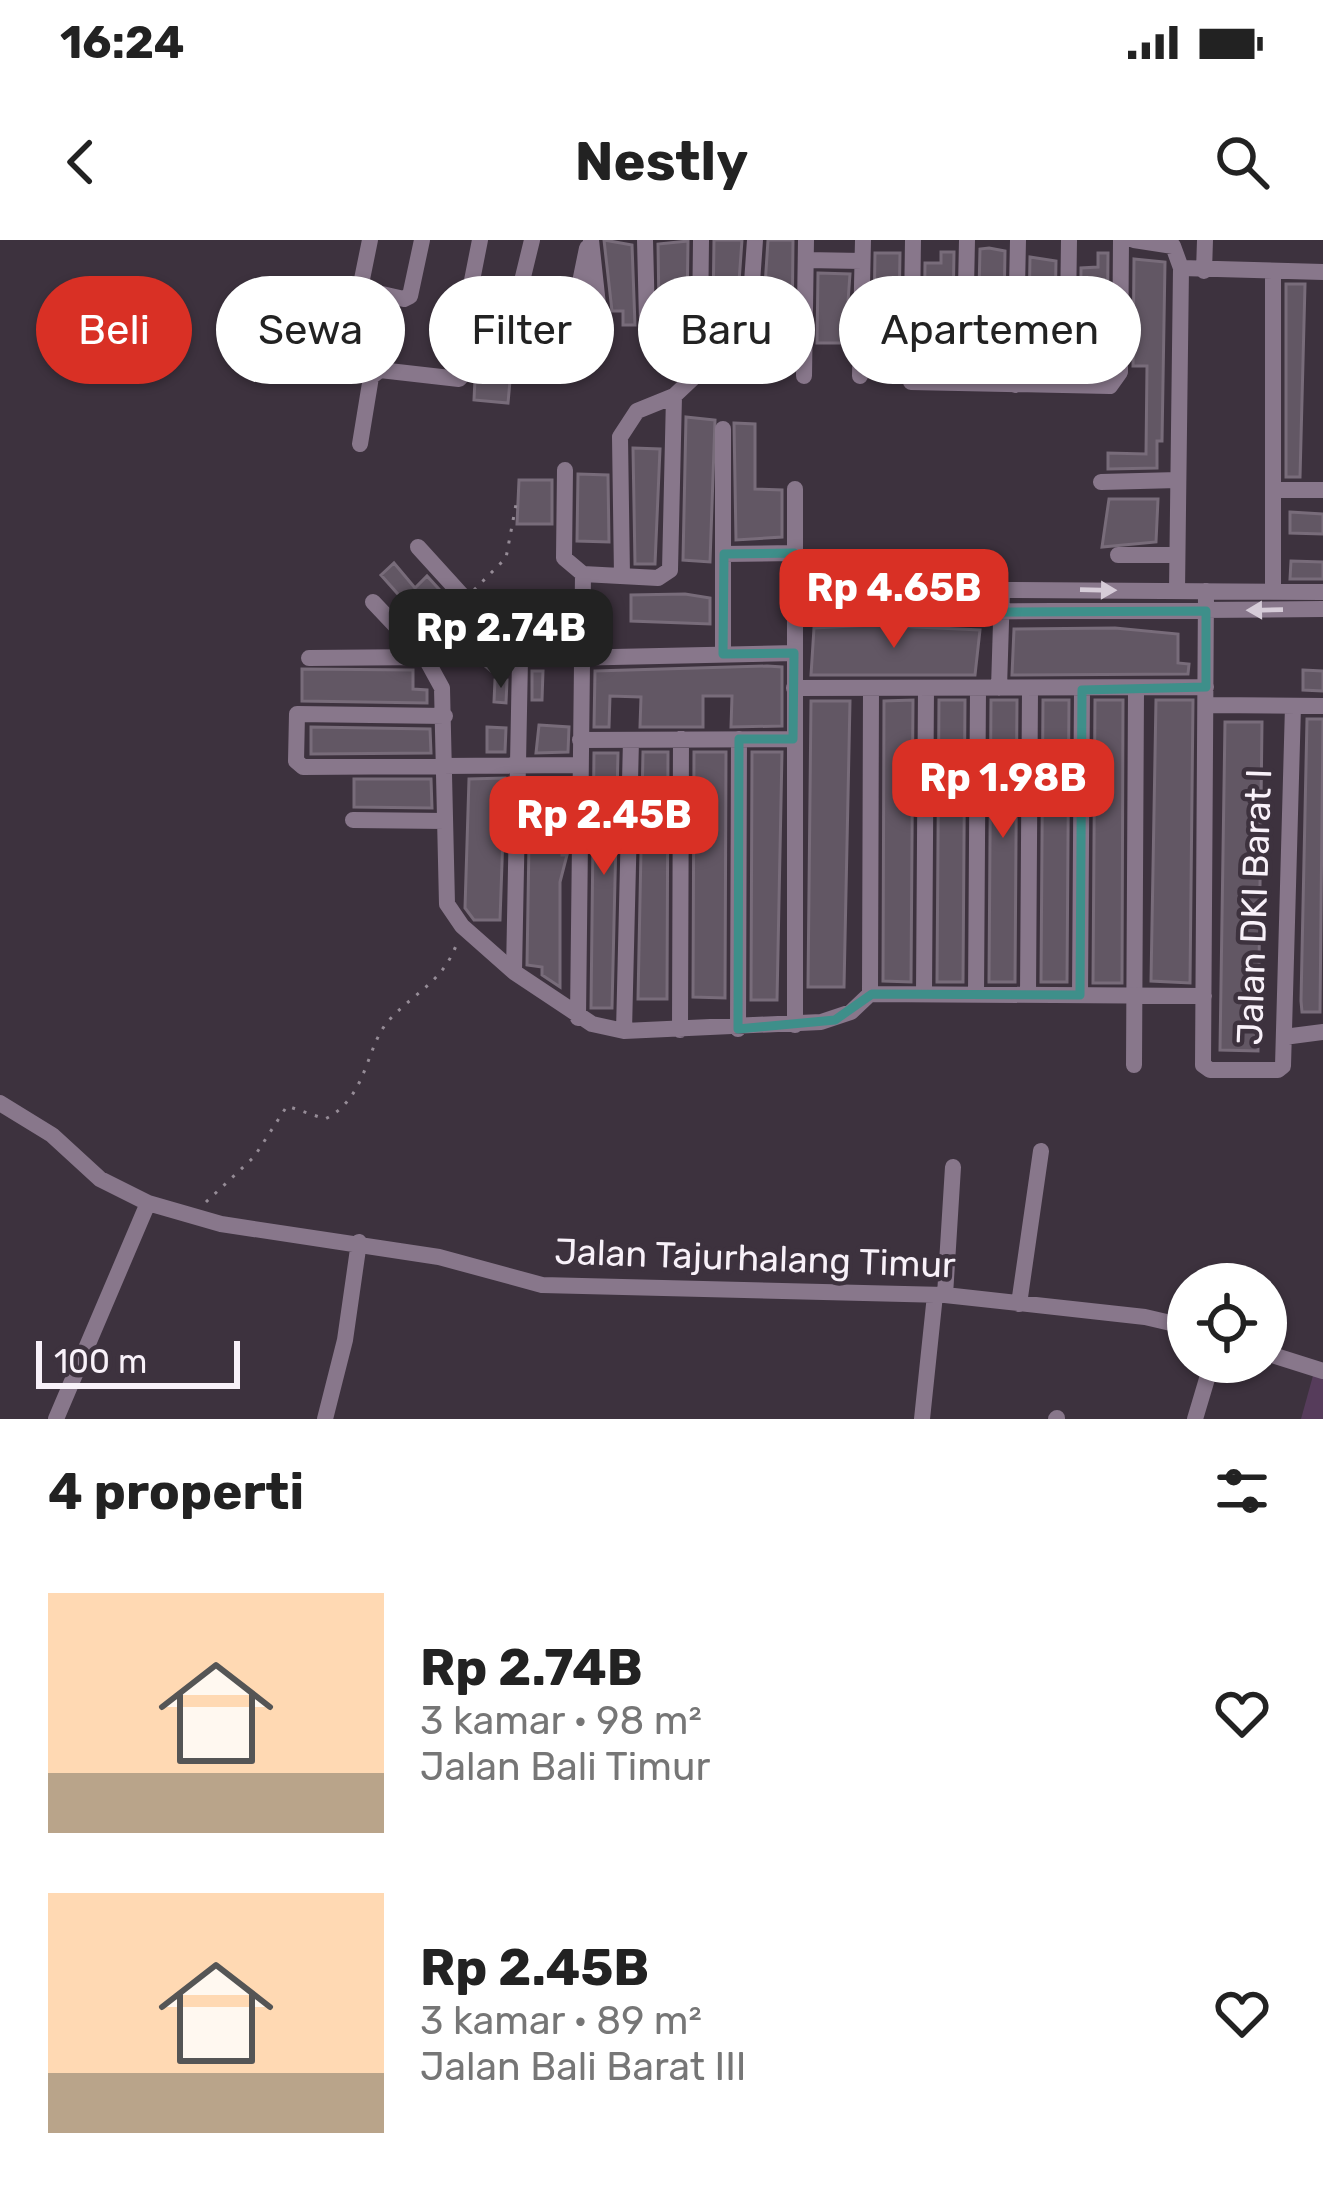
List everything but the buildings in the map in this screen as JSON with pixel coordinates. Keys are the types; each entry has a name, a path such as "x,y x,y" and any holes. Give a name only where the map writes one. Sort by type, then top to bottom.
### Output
{"street":[{"path":"370,240 360,290 385,297 410,296 422,240"},
{"path":"473,276 480,240"},
{"path":"360,444 370,377 380,370 459,379 476,358 504,355 532,240"},
{"path":"582,276 590,240"},
{"path":"645,240 646,276"},
{"path":"701,240 701,276"},
{"path":"752,276 755,240"},
{"path":"806,240 806,276"},
{"path":"862,240 862,276"},
{"path":"912,276 913,240"},
{"path":"967,276 968,240"},
{"path":"1015,385 1018,240"},
{"path":"1067,385 1069,240"},
{"path":"990,384 1110,386 1119,380 1121,240"},
{"path":"1134,240 1173,246 1181,268 1177,591"},
{"path":"1204,271 1205,240"},
{"path":"806,260 862,261"},
{"path":"1181,268 1323,272"},
{"path":"1273,272 1273,592"},
{"path":"622,577 620,437 637,411 674,396 687,384"},
{"path":"565,470 564,558 583,574 658,578 670,570 674,396"},
{"path":"723,429 723,654"},
{"path":"1101,482 1178,480"},
{"path":"795,488 795,1025"},
{"path":"1273,490 1323,490"},
{"path":"418,547 520,658 514,972"},
{"path":"724,554 794,553"},
{"path":"1118,555 1177,555"},
{"path":"578,1018 583,574"},
{"path":"998,688 1002,590 1323,592"},
{"path":"373,602 425,657 442,688 447,904 462,926 514,972 578,1018 624,1031 795,1025 843,1016 870,994 1204,996 1206,591"},
{"path":"794,613 1323,609"},
{"path":"520,658 795,653"},
{"path":"308,658 425,657"},
{"path":"794,688 1136,691 1323,706"},
{"path":"870,994 871,689"},
{"path":"924,994 926,689"},
{"path":"976,994 978,690"},
{"path":"1028,995 1030,690"},
{"path":"1080,995 1082,690"},
{"path":"1134,1065 1136,691"},
{"name":"Jalan DKI Barat I","path":"1204,996 1203,1065 1281,1069 1293,706"},
{"path":"445,716 297,714 296,761 303,766 580,765"},
{"path":"680,1030 681,739"},
{"path":"738,1029 740,739"},
{"path":"580,740 794,739"},
{"path":"624,1031 631,740"},
{"path":"353,820 445,821"},
{"path":"1284,1037 1323,1032"},
{"name":"Jalan Tajurhalang Timur","path":"0,1103 52,1135 100,1179 148,1203 190,1216 359,1242 542,1285 940,1295 1167,1323"},
{"path":"1019,1304 1041,1151"},
{"path":"922,1419 953,1167"},
{"path":"56,1419 148,1203"},
{"path":"325,1419 345,1340 359,1242"},
{"path":"1287,1360 1323,1371"},
{"path":"1195,1419 1205,1383"}],"path":[{"path":"464,598 506,559 517,499"},
{"path":"190,1216 254,1157 287,1106 325,1119 341,1108 371,1064 388,1020 435,984 462,926"}],"highlighted area":[{"path":"794,553 794,613 1206,611 1206,687 1082,690 1080,995 872,994 835,1020 738,1029 739,739 793,739 794,653 723,654 724,554"}],"shaded area":[{"path":"1314,1372 1323,1374 1323,1419 1301,1419"}]}
